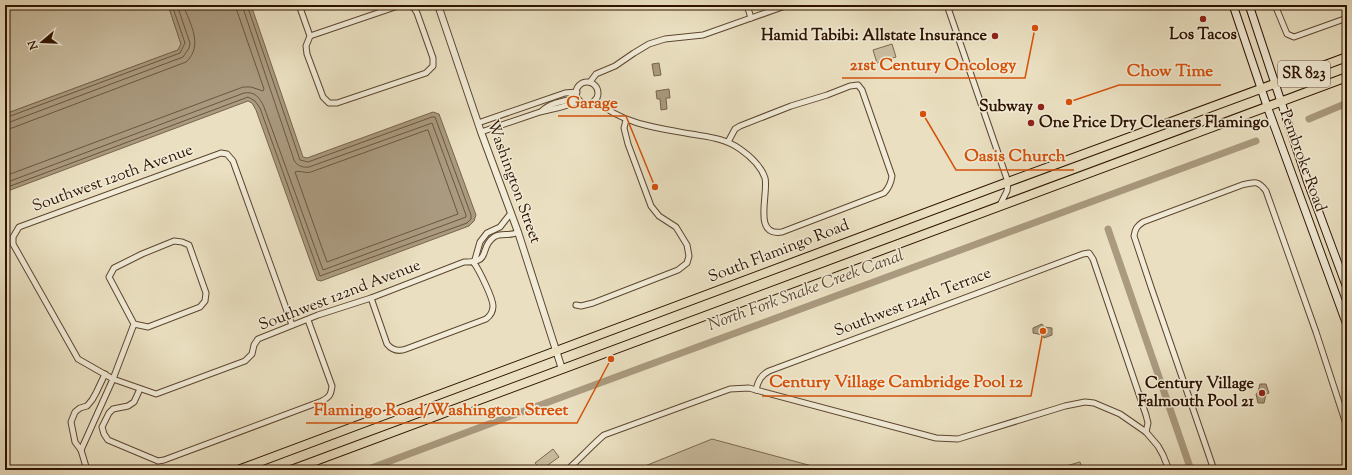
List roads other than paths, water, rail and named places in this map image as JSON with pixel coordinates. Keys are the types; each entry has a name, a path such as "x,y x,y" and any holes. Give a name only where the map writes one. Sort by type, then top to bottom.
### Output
{"highway":[{"name":"South Flamingo Road","path":"238,470 1347,57"},
{"name":"South Flamingo Road","path":"291,470 1347,77"}],"main road":[{"name":"Pembroke Road","path":"1233,5 1267,106 1347,325"},
{"name":"Pembroke Road","path":"1249,5 1308,183 1347,288"}],"street":[{"path":"299,5 310,36 306,46 307,54 323,97 329,103 337,103 426,73 432,66 433,58 417,13 414,8 407,5"},
{"path":"310,36 401,5"},
{"name":"Washington Street","path":"438,5 481,132 518,232 562,369"},
{"path":"747,5 751,18"},
{"path":"578,101 577,92 581,84 590,82 596,74 615,66 634,52 649,44 665,39 703,35 788,5"},
{"path":"947,5 1008,182 1007,191 998,208"},
{"path":"1275,5 1286,34 1294,37 1347,18"},
{"path":"481,132 542,111 578,101 591,103 598,96 598,90 595,85 590,82"},
{"path":"595,100 604,108 626,120 639,124 714,138 728,142 740,149 753,160 762,172 765,181 763,209 764,220 766,227 775,233 884,193 889,186 892,176 862,90 858,85 850,86 791,106 740,126 735,129 728,142"},
{"path":"478,123 565,93 577,92"},
{"path":"506,114 508,122"},
{"path":"576,305 580,306 592,303 678,270 687,263 689,256 689,250 684,237 676,227 659,216 651,206 628,144 624,128 626,120"},
{"name":"Southwest 120th Avenue","path":"13,237 19,227 221,153 227,154 234,161 292,325"},
{"path":"1214,470 1135,241 1135,229 1143,222 1242,185 1252,182 1258,183 1262,185 1266,191 1316,332 1347,427"},
{"path":"474,263 480,242 487,233 500,227 511,212"},
{"path":"474,263 483,256 488,241 496,236 505,234 513,235 518,232"},
{"name":"Southwest 122nd Avenue","path":"13,237 13,244 78,359 113,379 156,394 245,361 252,354 254,345 258,339 334,309 371,298 464,262 474,263"},
{"path":"81,450 113,379 134,324 108,277 114,268 142,254 174,241 189,245 206,293 205,301 200,307 148,326 134,324"},
{"name":"Southwest 124th Terrace","path":"756,390 759,379 763,374 769,371 1089,253 1093,259 1148,419 1146,432"},
{"path":"371,298 387,344 391,348 400,351 479,322 491,315 493,305 479,270 474,263"},
{"path":"140,389 134,402 128,406 113,409 106,417 102,427 108,440 158,461 322,401 328,398 332,393 332,386 308,320"},
{"path":"87,470 81,450 75,442 72,432 72,416 80,408 87,406 92,400 104,374"},
{"path":"567,470 584,456 592,445 604,435 730,389 749,388 936,438 958,439 1065,406 1085,402 1094,403 1120,414 1146,432 1158,446 1168,470"},
{"path":"504,470 514,470"}],"water":[{"path":"168,5 251,5 303,157 307,158 433,112 439,114 476,215 474,221 469,226 321,281 317,280 256,110 252,103 248,101 5,192 5,114 178,50 181,44"},
{"path":"659,63 661,75 654,76 652,64"},
{"path":"669,89 670,98 666,98 667,109 661,110 660,99 657,99 656,91"},
{"path":"1042,324 1044,327 1052,328 1052,335 1044,338 1043,335 1033,333 1033,328"},
{"name":"Century Village Falmouth Pool 21","path":"1260,384 1266,384 1269,393 1266,394 1264,403 1258,403 1256,394"}],"waterway":[{"name":"North Fork Snake Creek Canal","path":"1309,119 1347,103"},
{"name":"North Fork Snake Creek Canal","path":"366,470 1256,141"},
{"path":"1108,229 1191,470"}],"place":[{"name":"Los Tacos","path":"1203,19"},
{"name":"21st Century Oncology","path":"1035,28"},
{"name":"Hamid Tabibi: Allstate Insurance","path":"995,36"},
{"name":"Chow Time","path":"1069,102"},
{"name":"Subway","path":"1041,107"},
{"name":"Oasis Church","path":"923,114"},
{"name":"One Price Dry Cleaners Flamingo","path":"1031,123"},
{"name":"Garage","path":"655,187"},
{"name":"Century Village Cambridge Pool 12","path":"1043,331"},
{"name":"Flamingo Road/Washington Street","path":"611,359"},
{"name":"Century Village Falmouth Pool 21","path":"1262,393"}]}
